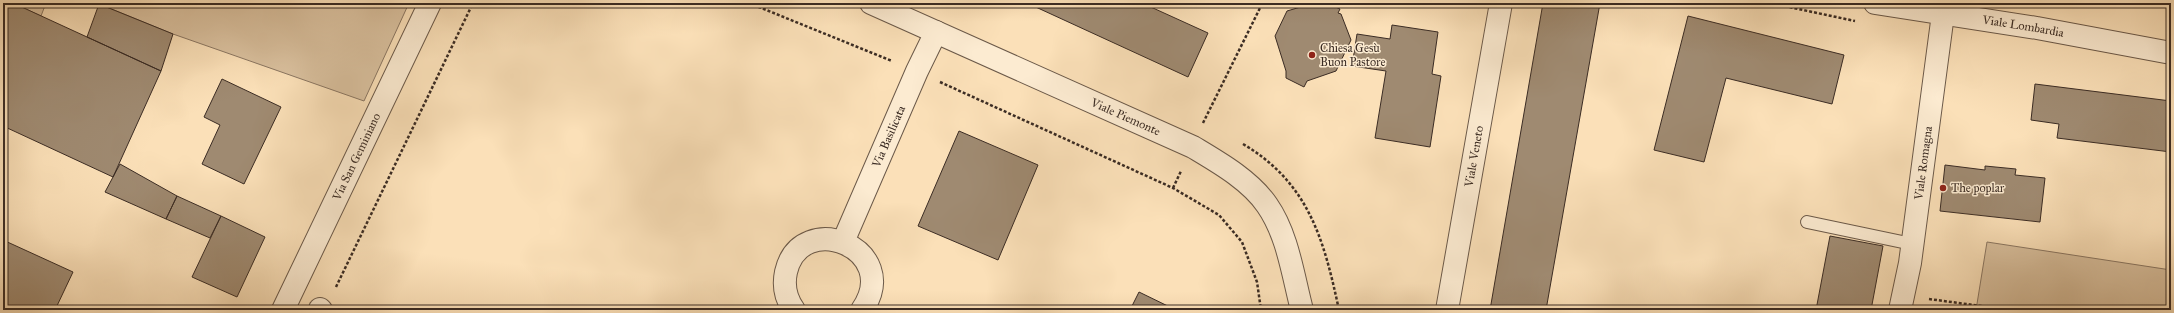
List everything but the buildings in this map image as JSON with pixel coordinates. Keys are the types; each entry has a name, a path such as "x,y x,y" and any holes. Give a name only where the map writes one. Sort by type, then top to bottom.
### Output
{"street":[{"name":"Via San Geminiano","path":"283,310 430,3"},
{"name":"Viale Piemonte","path":"872,3 1193,147 1221,164 1251,188 1267,205 1283,237 1302,310"},
{"name":"Viale Veneto","path":"1447,310 1501,3"},
{"name":"Viale Lombardia","path":"1875,3 1922,6 1943,14 2037,28 2171,54"},
{"name":"Viale Romagna","path":"1902,303 1912,244 1943,14"},
{"name":"Via Basilicata","path":"843,242 917,71 936,32"},
{"path":"794,310 786,295 784,286 786,272 791,259 800,249 812,242 830,239 843,242 862,254 870,270 871,288 869,297 862,310"}],"lane":[{"path":"1807,222 1912,244"}],"path":[{"path":"320,310 332,297 473,3"},
{"path":"749,3 917,71 1173,188 1219,215 1242,242 1257,282 1261,310"},
{"path":"1193,147 1260,8 1260,3"},
{"path":"1770,3 1862,22"},
{"path":"1902,303 2011,310"}],"shaded area":[{"path":"13,3 46,3 41,16"},
{"path":"97,3 409,3 364,101 173,34"},
{"path":"1987,242 2171,270 2171,310 1976,310"}],"place":[{"name":"Chiesa Gesù Buon Pastore","path":"1312,55"},
{"name":"The poplar","path":"1943,188"}]}
